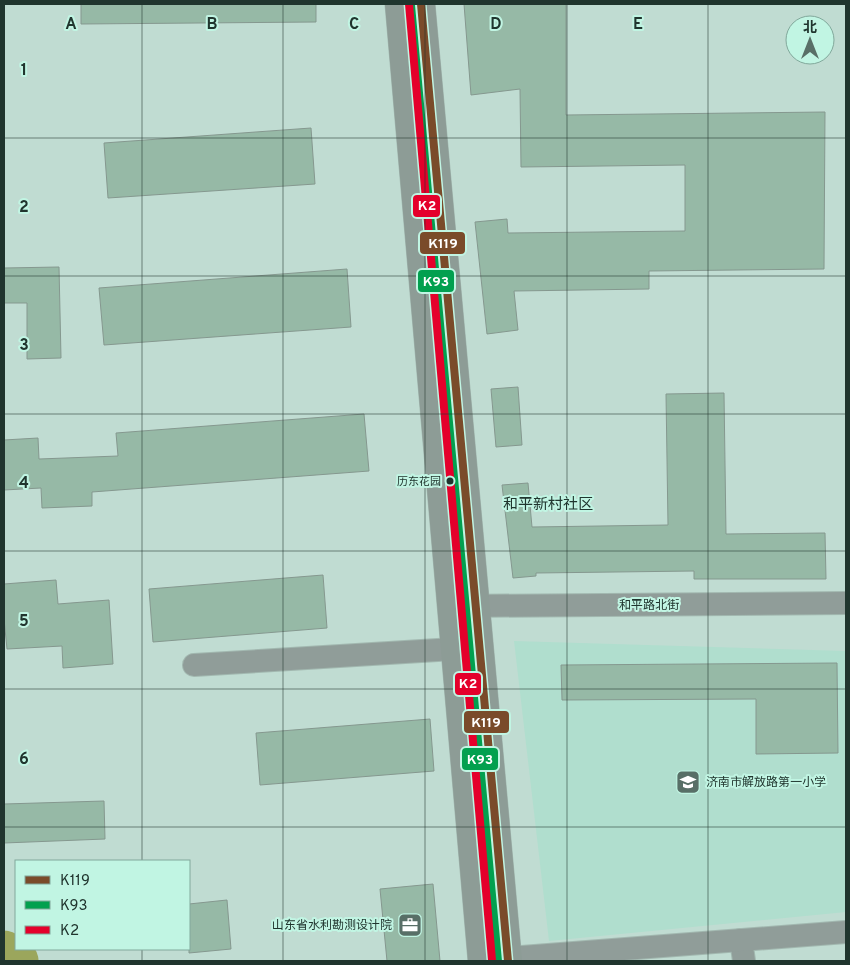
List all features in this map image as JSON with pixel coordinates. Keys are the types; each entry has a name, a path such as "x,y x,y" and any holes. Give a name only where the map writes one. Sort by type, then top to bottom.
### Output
{"street":[{"path":"399,4 499,960"},
{"path":"421,4 463,606 454,649 499,960"},
{"name":"和平路北街","path":"463,606 846,603"},
{"path":"194,665 454,649"},
{"path":"499,960 742,950 846,932"}],"shaded area":[{"name":"济南市解放路第一小学","path":"514,641 846,651 846,912 549,941"}],"building":[{"path":"81,4 316,4 316,22 81,24"},
{"path":"464,4 566,4 566,115 825,112 824,269 649,271 649,289 514,291 518,330 487,334 475,222 507,219 508,233 685,231 685,165 521,167 520,89 471,95"},
{"path":"311,128 315,184 108,198 104,143"},
{"path":"59,267 61,358 27,359 27,303 4,303 4,268"},
{"path":"347,269 351,327 104,345 99,288"},
{"path":"518,387 522,445 496,447 491,389"},
{"path":"724,393 726,534 825,533 826,579 694,579 694,571 536,573 536,576 513,578 502,485 528,483 532,527 668,525 666,394"},
{"path":"364,414 369,471 92,492 92,506 42,508 41,488 4,490 4,440 38,438 39,459 118,456 116,433"},
{"path":"323,575 327,628 153,642 149,589"},
{"path":"56,580 58,604 109,600 113,664 63,668 62,646 7,649 4,619 4,584"},
{"path":"837,663 838,753 756,754 756,699 562,700 561,665"},
{"path":"430,719 434,771 260,785 256,733"},
{"path":"104,801 105,839 4,843 4,804"},
{"name":"山东省水利勘测设计院","path":"433,884 440,961 387,961 380,889"},
{"path":"227,900 231,949 189,953 190,904"}],"waterway":[{"path":"4,953 16,961"}],"transit line":[{"name":"K2","path":"409,4 492,960"},
{"name":"K119","path":"421,4 508,961"},
{"name":"K93","path":"411,5 498,961"}],"place":[{"name":"历东花园","path":"450,481"},
{"name":"济南市解放路第一小学","path":"688,782"},
{"name":"山东省水利勘测设计院","path":"410,925"}],"district":[{"name":"和平新村社区","path":"548,504"}]}
